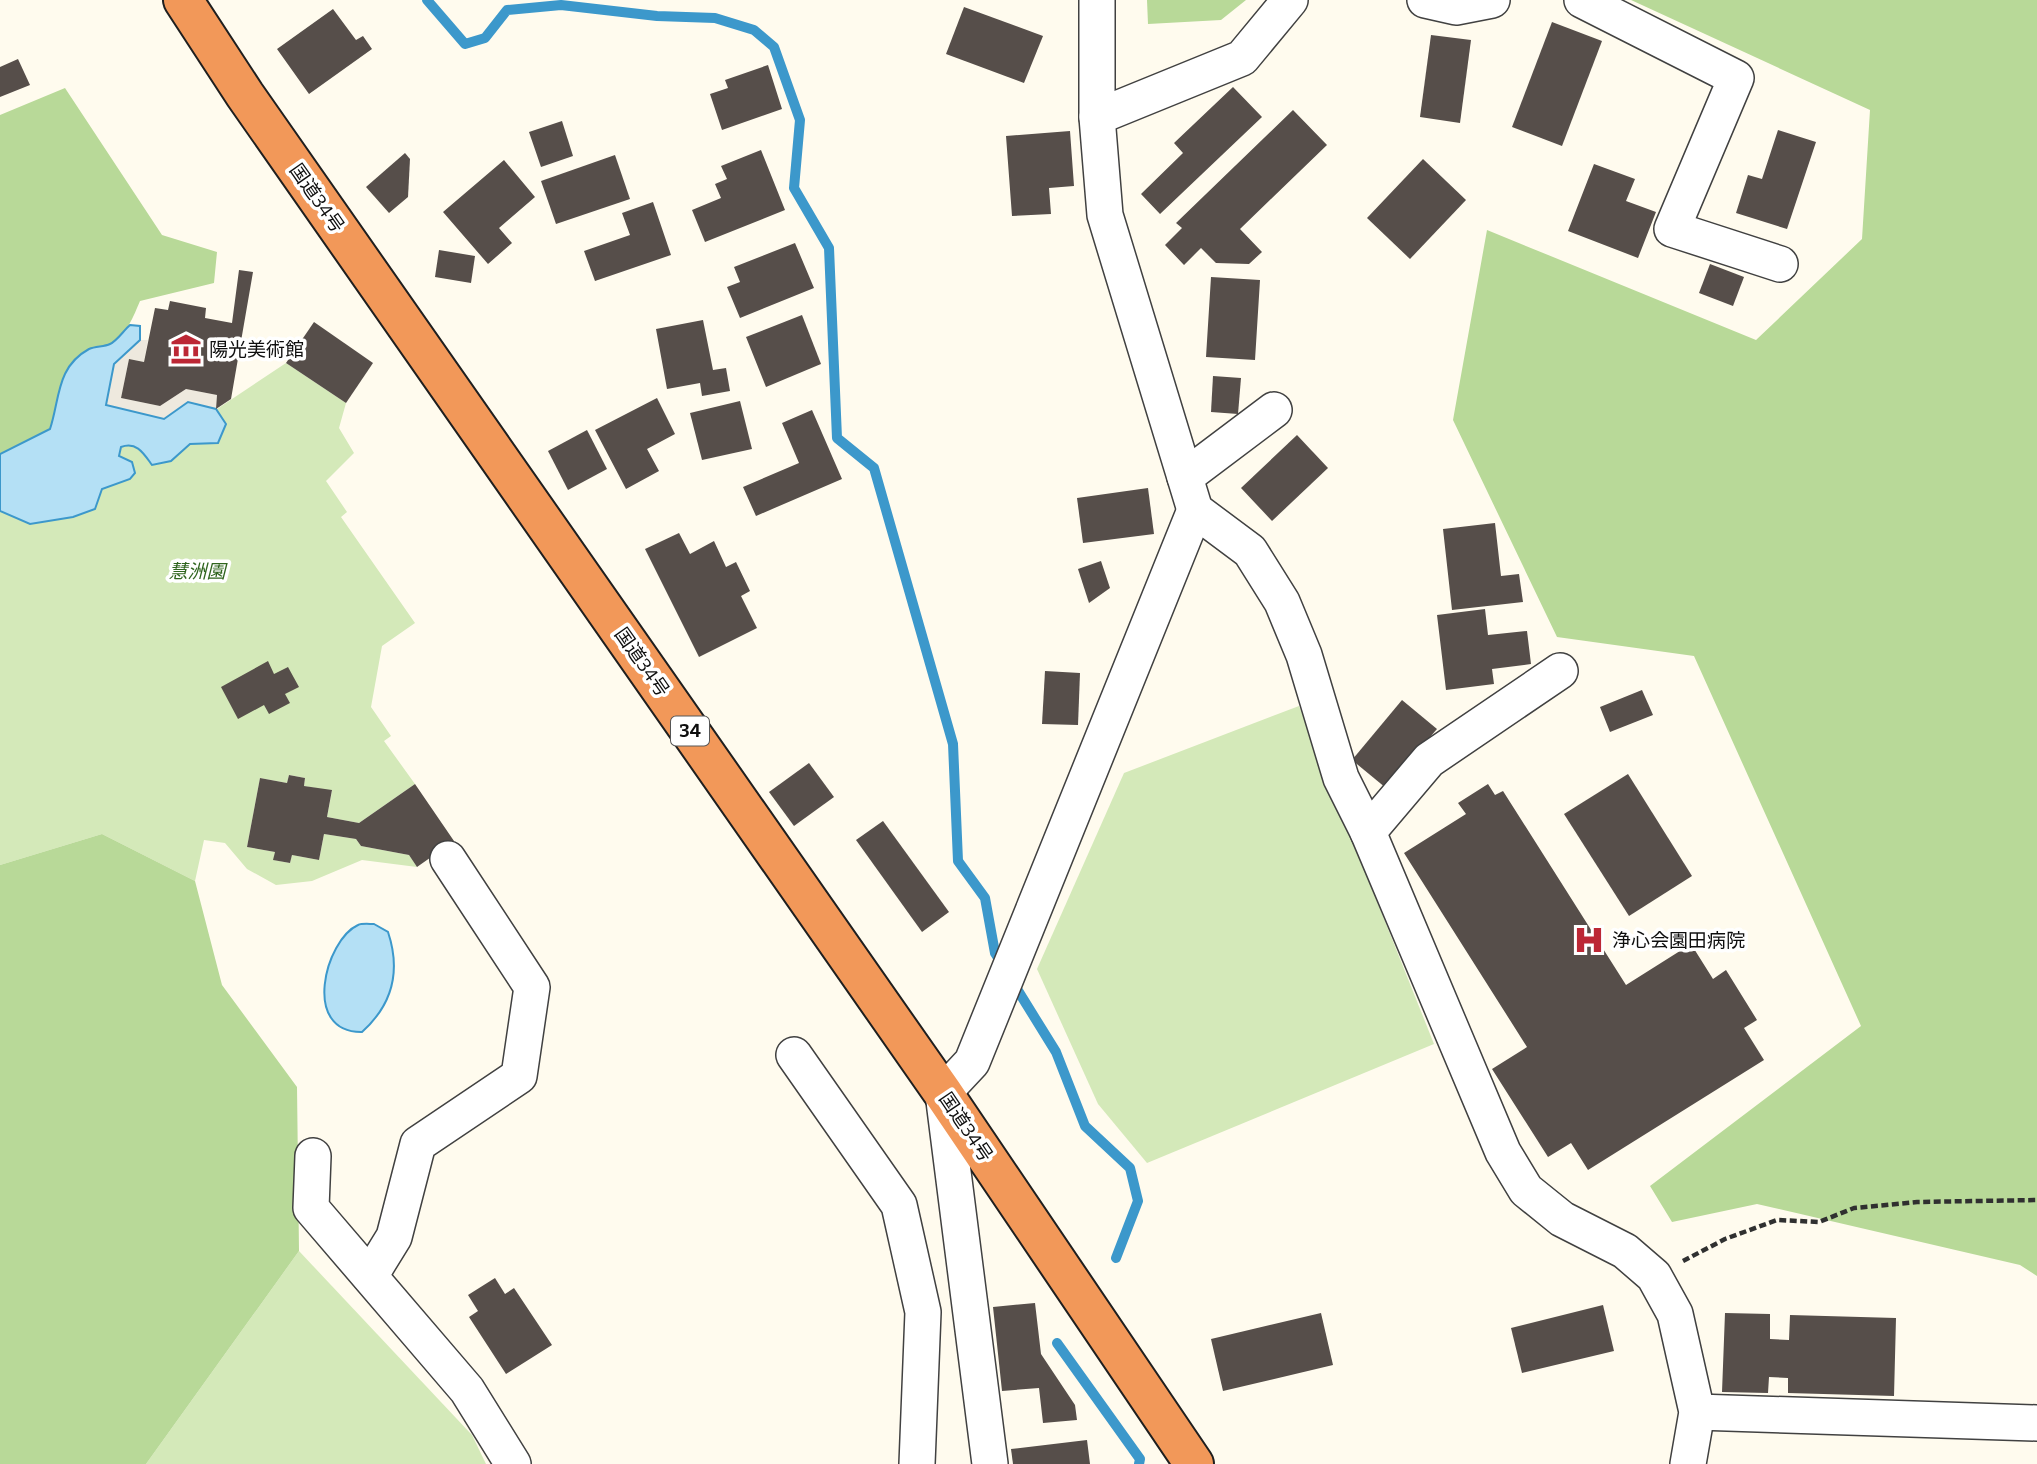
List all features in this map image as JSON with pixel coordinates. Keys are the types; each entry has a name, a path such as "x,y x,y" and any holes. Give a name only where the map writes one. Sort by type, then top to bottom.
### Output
{"highway":[{"name":"国道34号","path":"183,0 245,95 943,1093 1194,1464"}],"street":[{"path":"1097,0 1097,117 1105,215 1195,510 1250,551 1282,602 1304,655 1341,778 1368,832 1503,1152 1526,1191 1562,1219 1625,1251 1654,1276 1675,1314 1697,1412 1688,1464"},
{"path":"1097,117 1242,58 1290,0"},
{"path":"1425,0 1456,7 1492,0"},
{"path":"1583,0 1736,78 1672,229 1780,264"},
{"path":"1185,477 1274,410"},
{"path":"990,1464 943,1093 972,1062 1195,510"},
{"path":"1368,832 1429,760 1560,671"},
{"path":"370,1276 394,1237 418,1144 519,1076 532,987 448,859"},
{"path":"793,1055 899,1205 923,1312 917,1464"},
{"path":"313,1156 311,1208 467,1390 513,1464"},
{"path":"1697,1412 2037,1423"}],"path":[{"path":"1654,1276 1725,1239 1777,1220 1819,1222 1854,1208 1917,1202 2037,1200"}],"green space":[{"path":"1147,0 1246,0 1221,20 1148,24"},
{"path":"1631,0 2037,0 2037,1276 2020,1265 1757,1204 1672,1222 1650,1186 1861,1026 1694,656 1557,637 1453,420 1487,230 1756,340 1862,239 1870,110"},
{"path":"65,88 162,235 217,252 214,283 140,301 129,325 116,341 83,352 69,368 61,385 51,429 0,454 0,115"},
{"name":"慧洲園","path":"130,325 140,326 140,340 114,364 106,406 217,409 286,363 346,403 339,428 354,453 326,481 347,512 341,517 415,623 382,646 371,707 391,736 384,741 415,784 359,823 327,817 332,791 304,786 305,778 289,775 287,783 260,778 247,847 275,852 274,860 290,863 292,855 319,860 324,834 356,839 361,846 409,855 417,867 362,860 312,881 276,885 247,869 225,843 204,840 195,881 102,834 0,865 0,454 50,429 56,410"},
{"path":"1299,706 1434,1044 1147,1163 1098,1104 1037,969 1124,773"},
{"path":"102,834 195,881 222,985 297,1087 299,1251 146,1464 0,1464 0,865"},
{"path":"299,1251 472,1435 486,1464 146,1464"}],"shaded area":[{"path":"140,340 148,340 144,362 129,359 121,398 160,406 186,389 217,395 216,409 188,402 165,419 106,405 114,364"}],"water":[{"path":"130,325 140,326 140,340 114,364 106,405 164,419 188,402 216,409 226,424 218,443 190,444 171,461 152,465 136,447 121,447 119,456 132,462 135,473 130,479 102,489 95,509 73,517 30,524 0,511 0,454 50,429 61,384 70,365 89,349 113,343"},
{"path":"360,924 374,924 388,932 394,960 393,974 387,999 362,1032 343,1028 331,1018 325,1003 325,984 336,948 346,934"}],"building":[{"path":"964,7 1043,36 1024,83 946,54"},
{"path":"333,9 356,40 363,36 372,49 309,94 277,49"},
{"path":"1552,22 1602,41 1562,146 1512,127"},
{"path":"1431,35 1471,40 1460,123 1420,117"},
{"path":"18,59 30,85 0,97 0,67"},
{"path":"768,65 782,109 722,130 710,94 728,88 725,80"},
{"path":"1233,87 1262,117 1160,214 1141,194 1183,153 1174,143"},
{"path":"1293,110 1327,145 1240,229 1262,252 1249,264 1216,263 1201,248 1184,265 1165,245 1182,228 1176,223"},
{"path":"562,121 573,156 541,167 529,132"},
{"path":"1778,130 1816,142 1787,229 1736,213 1748,175 1762,179"},
{"path":"1070,131 1074,186 1049,188 1051,214 1012,216 1006,136"},
{"path":"761,150 785,210 705,242 692,210 721,198 715,184 727,179 721,166"},
{"path":"405,153 410,159 408,197 389,213 366,187"},
{"path":"615,155 630,199 556,224 541,181"},
{"path":"1423,159 1466,200 1410,259 1367,218"},
{"path":"504,160 535,197 499,228 512,243 488,264 443,212"},
{"path":"1594,164 1635,179 1626,201 1656,212 1638,258 1568,231"},
{"path":"653,202 671,255 595,281 584,251 630,235 622,213"},
{"path":"795,243 814,288 740,318 727,287 740,282 734,267"},
{"path":"439,250 475,256 471,283 435,277"},
{"path":"1710,264 1744,277 1733,306 1699,293"},
{"name":"陽光美術館","path":"239,270 253,272 231,399 216,409 217,395 186,389 160,406 121,398 129,359 144,362 155,308 168,310 170,301 206,308 205,318 232,323"},
{"path":"1211,277 1260,280 1255,360 1206,357"},
{"path":"802,315 821,364 766,387 746,337"},
{"path":"703,320 713,370 726,368 730,391 702,396 700,383 667,389 656,329"},
{"path":"314,322 373,363 346,403 286,363"},
{"path":"1213,376 1241,378 1238,414 1211,412"},
{"path":"657,398 675,434 647,449 659,471 626,489 595,430"},
{"path":"740,401 752,449 702,460 690,413"},
{"path":"812,410 842,479 756,516 743,487 799,463 782,423"},
{"path":"587,430 607,469 568,490 548,451"},
{"path":"1297,435 1328,468 1272,521 1241,488"},
{"path":"1148,488 1154,534 1083,543 1077,498"},
{"path":"1495,523 1501,576 1519,574 1523,602 1452,610 1443,529"},
{"path":"679,533 690,554 714,541 726,567 736,562 750,591 741,596 757,628 699,657 645,549"},
{"path":"1101,561 1110,588 1089,603 1078,569"},
{"path":"1485,609 1488,635 1527,631 1531,664 1492,669 1494,684 1446,690 1437,615"},
{"path":"268,661 274,674 288,667 299,687 285,694 290,703 269,714 264,705 238,719 221,687"},
{"path":"1045,671 1080,673 1078,725 1042,724"},
{"path":"1642,690 1653,715 1610,732 1600,707"},
{"path":"1402,700 1437,729 1386,788 1352,760"},
{"path":"809,763 834,797 794,826 769,792"},
{"path":"1628,774 1692,876 1629,916 1564,814"},
{"path":"289,775 305,778 304,786 332,790 327,817 359,823 415,784 454,841 417,867 409,855 361,846 356,839 324,834 319,860 292,855 290,863 273,860 275,852 247,847 260,778 287,783"},
{"path":"1488,784 1495,795 1503,791 1626,985 1691,944 1713,979 1726,970 1757,1020 1744,1028 1764,1060 1588,1170 1571,1143 1548,1157 1492,1069 1527,1047 1404,853 1466,814 1458,803"},
{"path":"883,821 949,912 922,932 856,840"},
{"path":"495,1278 505,1294 514,1288 552,1345 506,1374 469,1317 478,1311 468,1295"},
{"path":"1035,1303 1041,1354 1075,1405 1077,1420 1043,1423 1039,1388 1002,1391 993,1307"},
{"path":"1603,1305 1614,1351 1522,1373 1511,1328"},
{"path":"1321,1313 1333,1365 1223,1391 1211,1339"},
{"path":"1725,1313 1770,1314 1770,1339 1789,1340 1790,1315 1896,1318 1894,1396 1788,1393 1788,1378 1769,1377 1768,1393 1722,1392"},
{"path":"1087,1440 1090,1464 1013,1464 1011,1449"}],"waterway":[{"path":"427,0 465,44 485,38 507,10 561,5 657,16 715,18 754,30 774,47 800,120 794,188 829,248 837,438 874,468 953,744 958,861 985,898 995,953 1004,967"},
{"path":"1012,981 1056,1052 1085,1126 1130,1168 1138,1201 1116,1258"},
{"path":"1057,1343 1140,1459 1139,1464"}],"place":[{"name":"陽光美術館","path":"186,349"},
{"name":"浄心会園田病院","path":"1589,940"}]}
